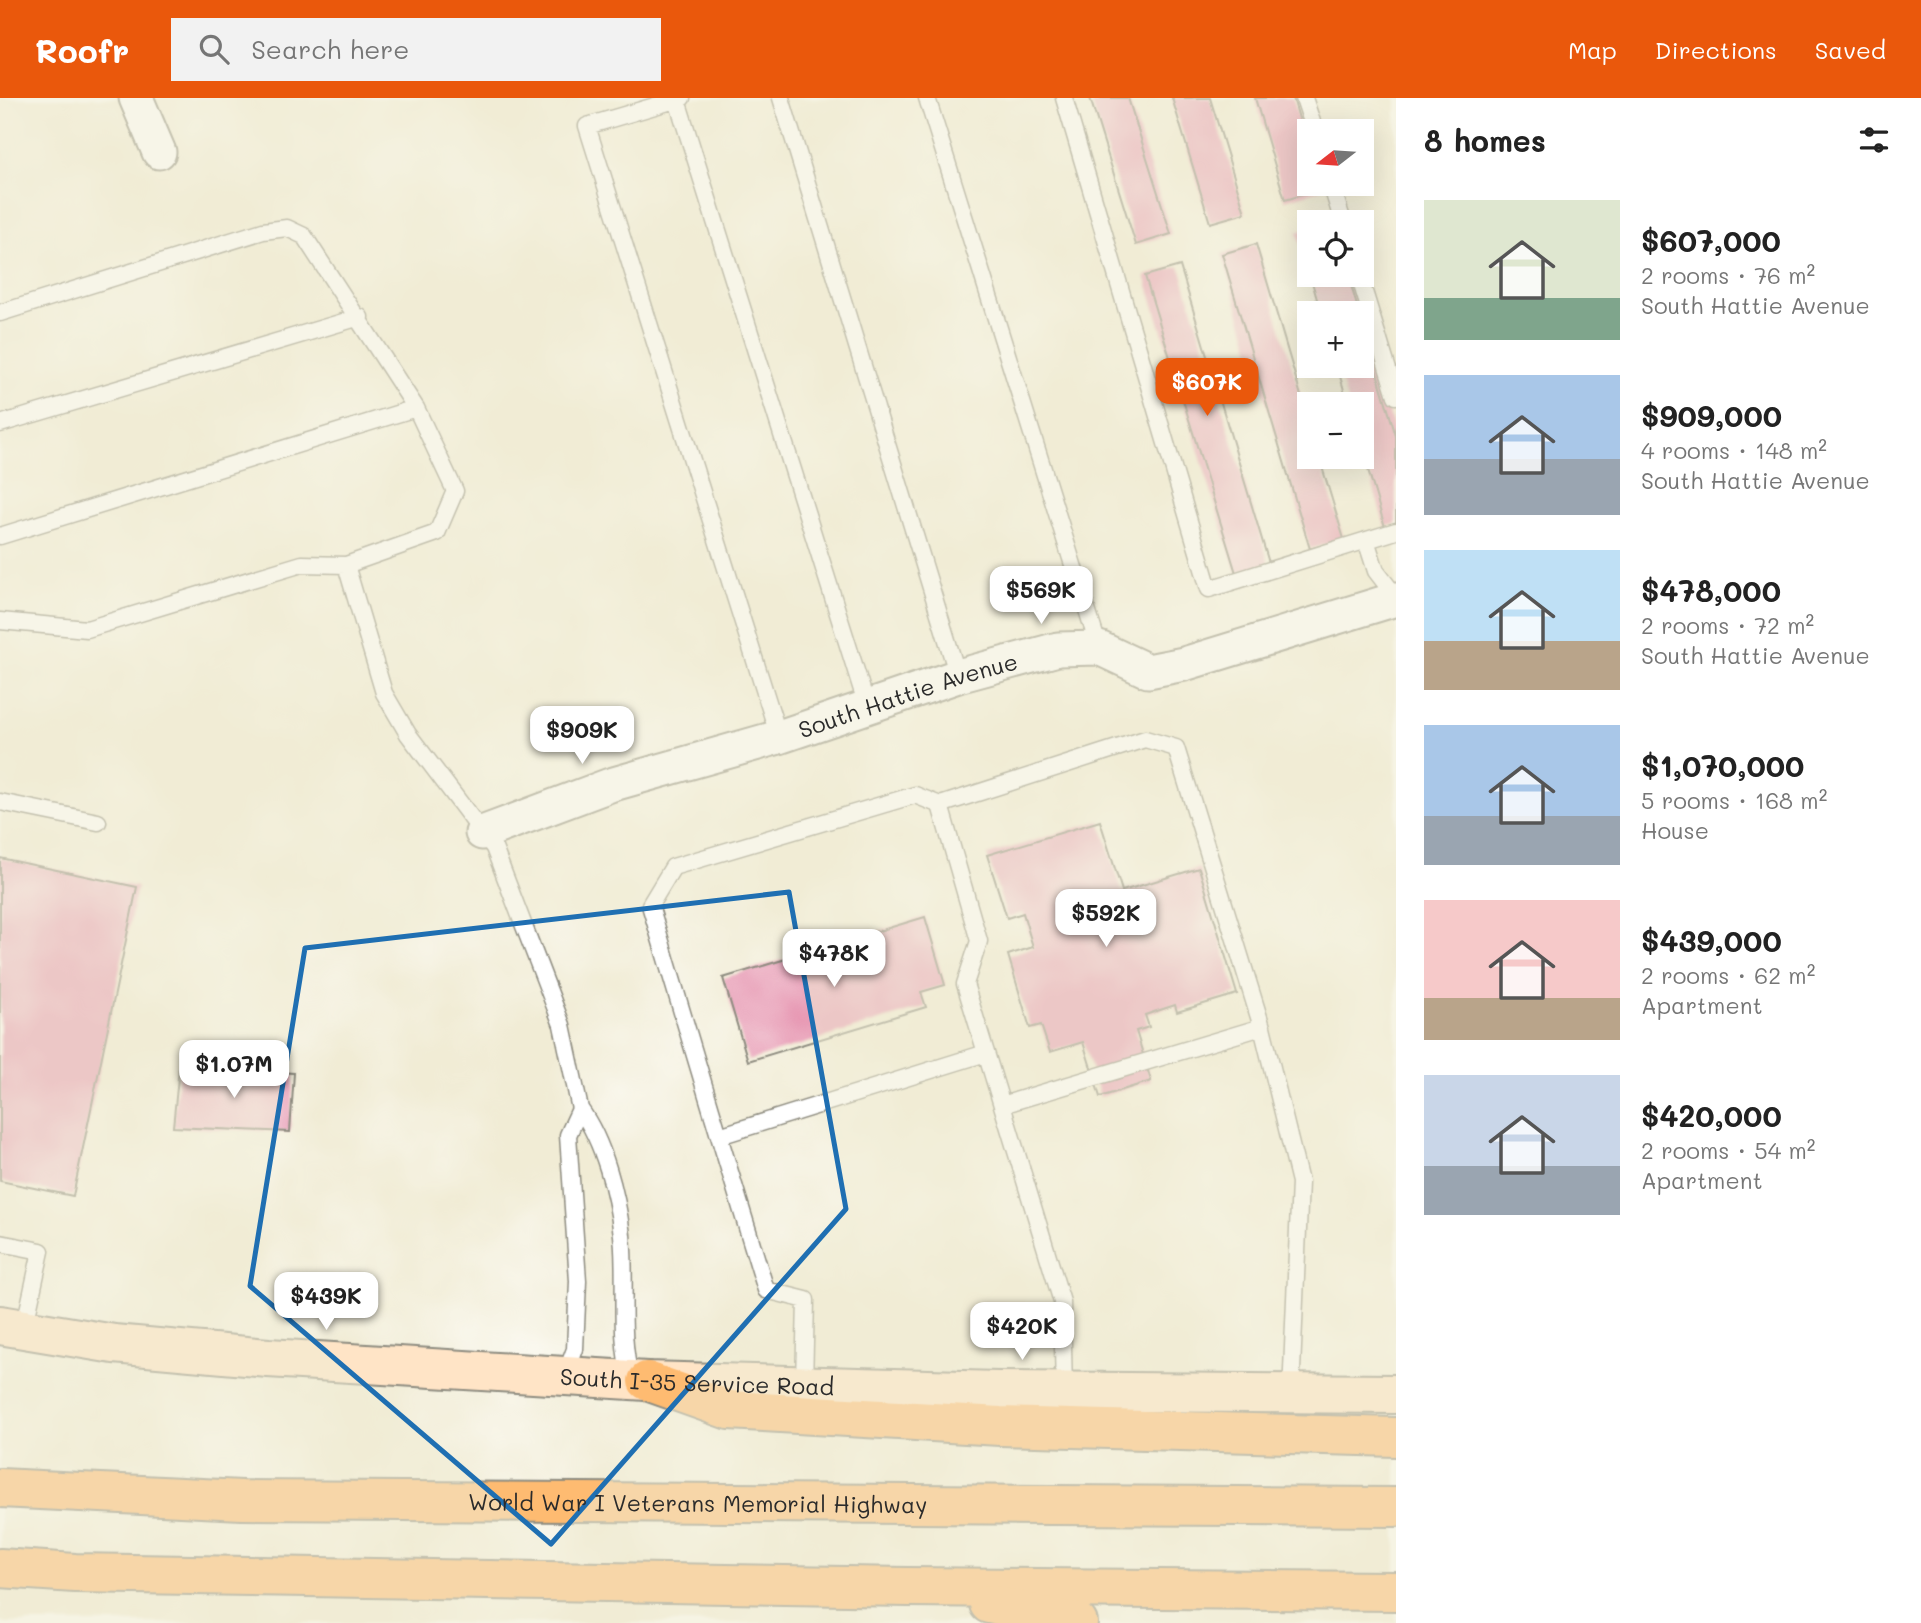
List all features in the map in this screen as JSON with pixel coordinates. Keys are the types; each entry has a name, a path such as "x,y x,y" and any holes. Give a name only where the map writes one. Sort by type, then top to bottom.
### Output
{"highway":[{"path":"639,1381 729,1410 1000,1426 1396,1437"},
{"name":"World War I Veterans Memorial Highway","path":"0,1488 242,1500 1396,1507"},
{"path":"0,1568 89,1573 908,1587 1396,1591"},
{"path":"908,1587 1078,1623"}],"main road":[{"name":"South I-35 Service Road","path":"12,1327 140,1347 639,1381 1064,1392 1396,1394"}],"street":[{"path":"136,98 159,152"},
{"name":"South Hattie Avenue","path":"482,833 610,785 779,737 958,676 1058,649 1099,648 1148,671 1184,664 1396,598"}],"lane":[{"path":"780,98 958,676"},
{"path":"927,98 1099,648"},
{"path":"1064,98 1209,589 1396,531"},
{"path":"1304,98 1311,119"},
{"path":"779,737 587,126 679,99 867,706"},
{"path":"0,313 263,231 286,228 304,236 360,317 416,408 455,491 437,533 346,565 302,564 87,629 0,621"},
{"path":"1363,287 1396,396"},
{"path":"0,424 360,317"},
{"path":"0,536 416,408"},
{"path":"1366,540 1376,570 1396,598"},
{"path":"346,565 384,693 408,734 494,848 562,1025 580,1109 593,1127 611,1184 622,1235 623,1350 639,1381"},
{"path":"804,1384 806,1300 766,1290 650,905 673,867 915,794 940,805 1145,739 1176,748 1262,1027 1300,1182 1291,1394"},
{"path":"0,802 98,822"},
{"path":"940,805 979,941 965,984 1062,1302 1064,1392"},
{"path":"1002,1105 1262,1027"},
{"path":"719,1136 986,1053"},
{"path":"565,1376 575,1349 578,1281 568,1135 580,1109"},
{"path":"0,1243 41,1251 12,1327"}],"highlighted area":[{"path":"789,892 846,1209 551,1544 250,1286 305,948"}],"building":[{"path":"1090,98 1128,98 1171,234 1136,245"},
{"path":"1172,98 1210,98 1245,213 1210,223"},
{"path":"1255,98 1293,98 1299,119 1297,119 1299,196 1285,200"},
{"path":"1256,244 1300,392 1297,392 1297,469 1323,469 1344,539 1310,549 1222,254"},
{"path":"1180,266 1269,563 1236,573 1145,276"},
{"path":"1313,287 1351,287 1356,301 1318,301"},
{"path":"1374,363 1396,436 1396,524 1385,527 1368,469 1374,469 1374,392 1345,392 1340,378 1374,378"},
{"path":"1100,821 1122,891 1199,868 1237,994 1177,1012 1175,1005 1145,1015 1149,1027 1136,1031 1151,1081 1100,1097 1083,1042 1050,1052 1041,1025 1030,1028 1008,955 1033,947 1023,913 1007,918 987,855"},
{"path":"0,858 137,887 73,1196 0,1181"},
{"path":"925,917 945,985 921,992 926,1007 748,1061 723,978"},
{"path":"179,1067 294,1073 290,1132 173,1127"}]}
